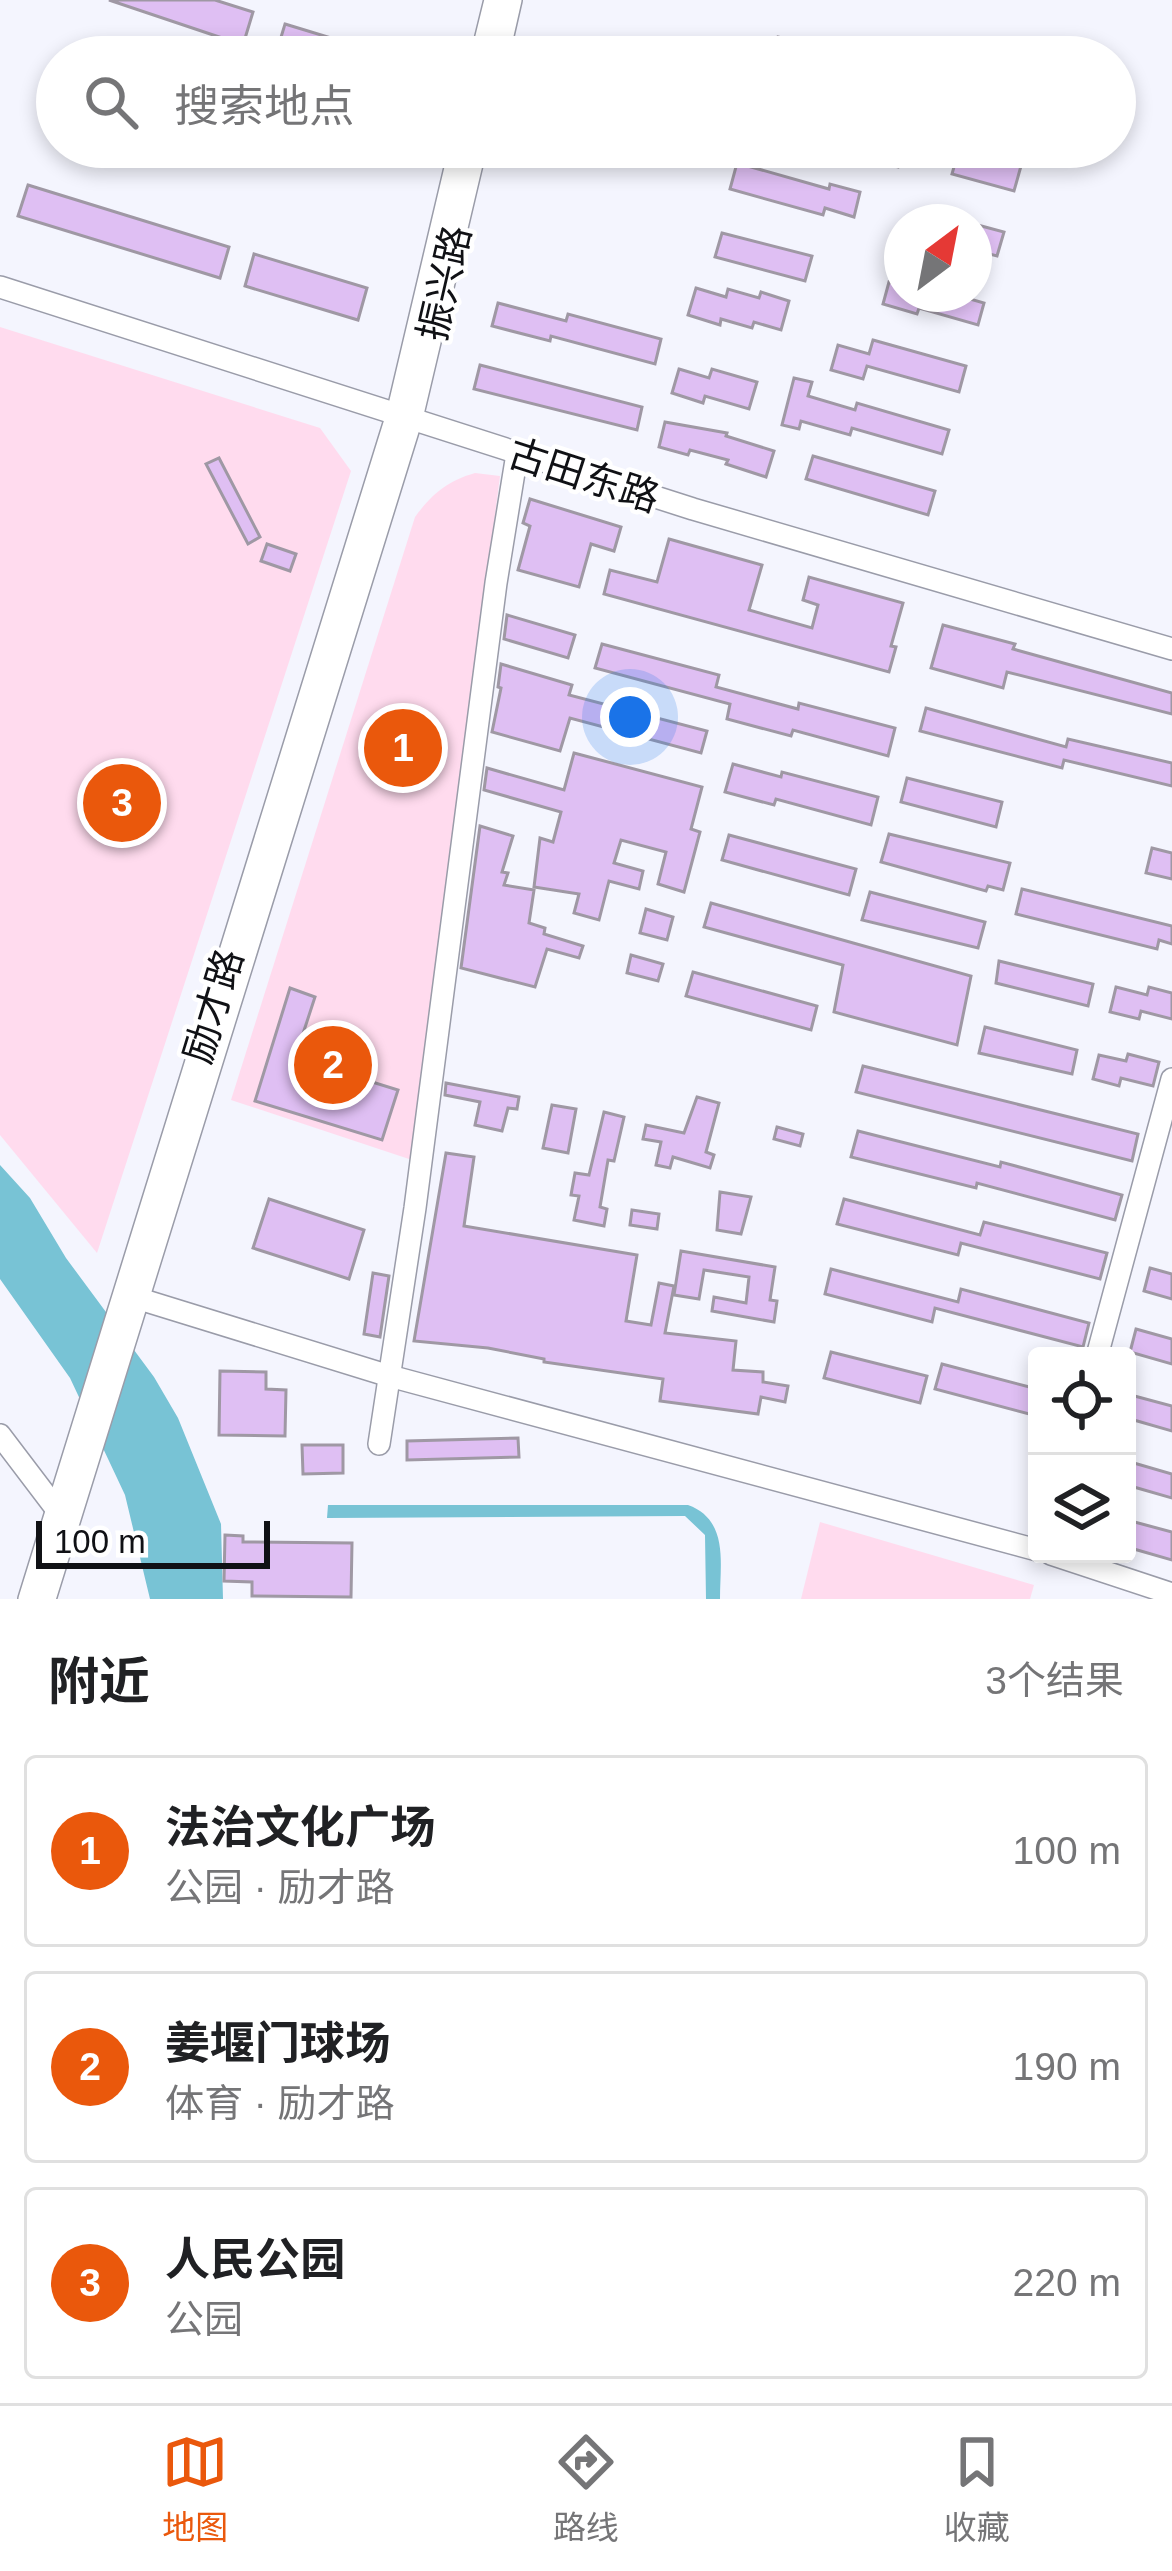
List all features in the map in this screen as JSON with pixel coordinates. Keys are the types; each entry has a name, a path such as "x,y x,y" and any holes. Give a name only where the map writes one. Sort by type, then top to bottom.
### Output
{"street":[{"path":"486,36 495,0"},
{"path":"502,36 511,0"},
{"name":"振兴路","path":"404,416 456,168"},
{"name":"振兴路","path":"404,416 470,168"},
{"name":"古田东路","path":"6,289 517,454 1172,650"},
{"name":"励才路","path":"45,1599 91,1456 128,1309 404,416"},
{"path":"379,1444 517,454"},
{"path":"1099,1347 1172,1079"},
{"path":"128,1309 1028,1548"},
{"name":"励才路","path":"29,1599 81,1433 128,1309"},
{"path":"0,1435 57,1510"},
{"path":"1078,1563 1172,1594"}],"shaded area":[{"path":"0,327 320,428 351,471 97,1253 0,1135"},
{"path":"475,473 500,476 412,1160 231,1100 415,517 441,489"},
{"path":"820,1522 1034,1585 1030,1599 801,1599"}],"water":[{"path":"0,1165 30,1198 66,1258 154,1377 178,1418 221,1524 223,1599 150,1599 125,1495 70,1378 0,1279"},
{"path":"328,1505 688,1505 701,1512 716,1532 720,1599 706,1599 705,1535 685,1516 327,1518"}],"building":[{"path":"109,0 215,0 253,12 246,36 216,36"},
{"path":"285,24 325,36 281,36"},
{"path":"736,168 755,168 829,189 830,184 860,192 854,217 825,208 823,215 730,189"},
{"path":"954,168 1020,168 1014,191 952,174"},
{"path":"28,185 229,247 220,278 18,216"},
{"path":"992,229 1004,232 997,256 992,255"},
{"path":"722,233 812,256 805,281 715,257"},
{"path":"254,254 367,288 358,320 245,286"},
{"path":"696,288 726,297 728,289 759,298 761,292 789,301 781,330 721,319 720,325 688,315"},
{"path":"498,303 566,321 568,314 661,339 655,364 551,336 550,341 492,326"},
{"path":"933,312 982,312 978,325"},
{"path":"873,340 966,366 959,392 867,366 863,379 831,370 838,345 869,354"},
{"path":"480,365 642,407 637,430 474,389"},
{"path":"679,369 709,378 712,369 757,382 749,409 705,396 703,403 672,393"},
{"path":"794,378 812,382 808,396 855,410 857,403 949,430 942,454 852,428 850,435 801,421 799,429 782,425"},
{"path":"665,422 727,433 774,451 766,477 726,464 728,460 659,447"},
{"path":"813,456 935,491 928,515 806,479"},
{"path":"219,458 260,537 248,544 206,464"},
{"path":"530,499 621,527 614,551 591,544 579,587 518,570 530,526 523,523"},
{"path":"669,539 762,565 749,610 812,628 818,605 803,600 809,577 903,603 889,672 604,594 610,570 657,582"},
{"path":"267,544 296,554 290,571 261,561"},
{"path":"507,615 575,635 568,658 504,639"},
{"path":"943,625 1172,693 1172,714 1007,672 1003,688 931,668"},
{"path":"602,644 719,675 716,687 895,728 888,756 793,730 791,736 727,719 730,704 595,668"},
{"path":"501,664 572,685 569,695 707,731 701,753 570,718 560,751 492,732"},
{"path":"926,708 1066,747 1068,739 1172,763 1172,786 1064,760 1062,768 920,731"},
{"path":"574,753 702,787 691,829 700,832 684,892 658,884 666,852 621,840 614,863 643,871 639,889 609,881 599,920 574,913 579,894 534,887 540,838 553,842 561,812 484,790 487,768 564,790"},
{"path":"733,764 878,797 871,825 776,799 774,805 725,792"},
{"path":"907,778 1002,802 996,827 901,802"},
{"path":"480,826 513,836 502,872 508,873 504,885 534,890 529,923 545,928 544,934 583,946 579,958 547,949 535,987 461,968"},
{"path":"889,834 1010,863 1003,890 988,886 986,891 881,862"},
{"path":"729,835 856,869 849,895 722,860"},
{"path":"1152,848 1172,853 1172,879 1146,873"},
{"path":"1022,889 1172,926 1172,944 1159,940 1157,949 1016,914"},
{"path":"870,892 985,922 978,948 862,920"},
{"path":"711,903 971,976 957,1045 834,1012 843,965 704,927"},
{"path":"646,909 673,917 667,940 640,933"},
{"path":"631,955 663,964 658,981 627,973"},
{"path":"999,961 1093,984 1088,1006 996,983"},
{"path":"693,972 817,1006 811,1030 686,996"},
{"path":"1116,987 1147,995 1149,987 1172,993 1172,1019 1141,1011 1139,1019 1110,1012"},
{"path":"290,988 315,997 295,1058 398,1090 382,1140 255,1101"},
{"path":"985,1027 1077,1050 1072,1074 979,1053"},
{"path":"1128,1054 1159,1062 1153,1086 1121,1078 1119,1086 1093,1079 1099,1055 1126,1061"},
{"path":"863,1066 1138,1134 1132,1161 856,1092"},
{"path":"446,1083 519,1097 517,1109 508,1108 502,1131 475,1125 480,1102 445,1095"},
{"path":"697,1097 719,1103 706,1152 714,1155 710,1168 673,1157 670,1168 656,1165 661,1142 643,1139 646,1125 684,1133"},
{"path":"552,1105 576,1109 568,1153 543,1148"},
{"path":"604,1112 624,1117 614,1161 608,1160 600,1207 607,1209 604,1226 574,1220 579,1196 571,1195 575,1173 589,1175"},
{"path":"777,1127 803,1134 800,1146 774,1139"},
{"path":"858,1131 1122,1195 1115,1220 977,1183 976,1188 851,1157"},
{"path":"446,1153 474,1157 464,1226 637,1255 626,1321 651,1325 659,1283 674,1286 665,1333 736,1341 733,1370 763,1372 763,1382 788,1386 785,1402 761,1397 758,1414 660,1401 663,1379 544,1362 488,1348 414,1341"},
{"path":"720,1192 751,1197 741,1234 717,1230"},
{"path":"269,1199 364,1230 349,1279 253,1248"},
{"path":"844,1199 980,1235 984,1222 1107,1253 1100,1279 961,1243 958,1255 837,1224"},
{"path":"632,1210 659,1214 657,1229 630,1225"},
{"path":"681,1251 775,1267 770,1300 777,1301 774,1322 712,1311 714,1297 746,1303 749,1277 704,1270 699,1299 674,1295"},
{"path":"1150,1268 1172,1274 1172,1299 1144,1291"},
{"path":"831,1269 958,1302 961,1289 1089,1323 1083,1347 935,1308 932,1322 825,1294"},
{"path":"373,1273 389,1276 380,1337 364,1334"},
{"path":"1136,1329 1172,1339 1172,1364 1136,1354 1136,1347 1131,1347"},
{"path":"831,1352 927,1376 920,1403 824,1378"},
{"path":"942,1364 1028,1387 1028,1414 935,1389"},
{"path":"220,1371 266,1372 266,1389 286,1390 285,1436 219,1435"},
{"path":"1136,1396 1172,1406 1172,1431 1136,1421"},
{"path":"518,1438 519,1457 407,1460 407,1441"},
{"path":"302,1445 343,1445 343,1473 303,1474"},
{"path":"1136,1464 1172,1474 1172,1498 1136,1488"},
{"path":"1136,1522 1172,1532 1172,1560 1136,1550"},
{"path":"225,1535 243,1536 243,1542 352,1543 351,1597 252,1596 252,1582 224,1581"}],"place":[{"name":"法治文化广场","path":"403,748"},
{"name":"人民公园","path":"122,803"},
{"name":"姜堰门球场","path":"333,1065"}]}
